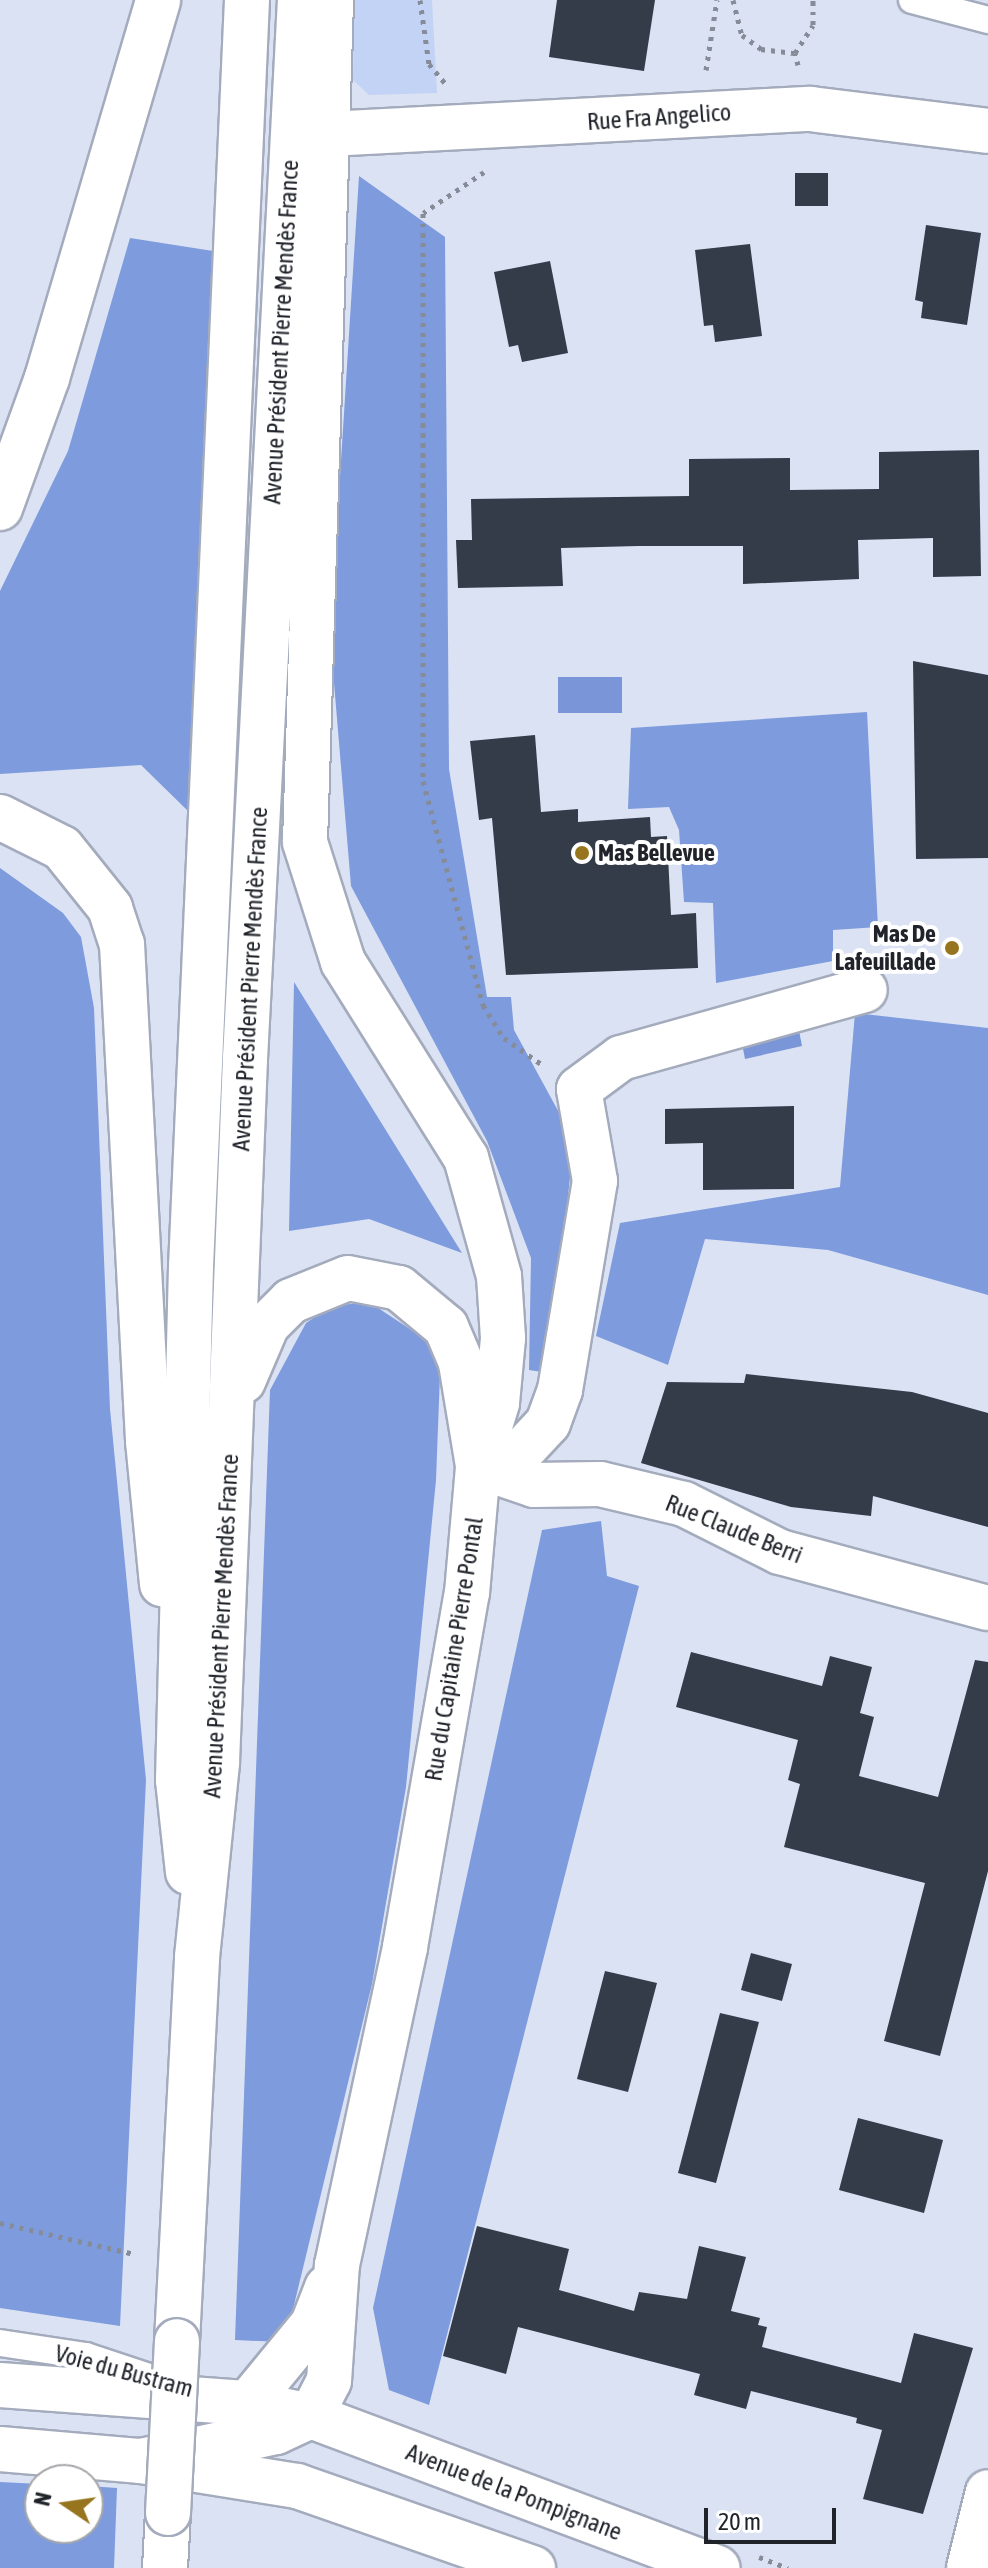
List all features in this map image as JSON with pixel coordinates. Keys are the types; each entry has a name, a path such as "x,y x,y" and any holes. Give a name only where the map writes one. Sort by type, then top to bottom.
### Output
{"main road":[{"path":"0,508 47,378 158,0"},
{"name":"Avenue Président Pierre Mendès France","path":"197,1957 178,1780 191,1267 247,0"},
{"name":"Avenue Président Pierre Mendès France","path":"165,2568 197,1957 217,1762 282,265 300,0"},
{"path":"331,0 305,842 343,962 466,1158 486,1214 503,1338 497,1403 478,1466"},
{"name":"Rue Fra Angelico","path":"328,134 461,130 810,109 988,131"},
{"path":"0,817 62,848 110,908 122,944 148,1441 162,1585 183,1636"},
{"path":"478,1466 520,1453 548,1423 560,1390 595,1181 579,1089 621,1058 865,990"},
{"path":"232,1413 267,1325 291,1301 348,1278 374,1280 423,1302 446,1327 461,1363 478,1466"},
{"name":"Rue Claude Berri","path":"478,1466 534,1485 600,1484 684,1504 780,1552 988,1608"},
{"name":"Rue du Capitaine Pierre Pontal","path":"311,2416 329,2381 337,2265 408,1931 467,1593 478,1466"},
{"name":"Rue du Capitaine Pierre Pontal","path":"248,2403 313,2324 337,2265"},
{"name":"Avenue de la Pompignane","path":"0,2385 248,2403 311,2416 718,2568"},
{"path":"141,2461 240,2441 311,2416"},
{"path":"0,2449 141,2461 297,2486 532,2568"},
{"path":"969,2568 988,2492"}],"lane":[{"path":"912,0 988,20"},
{"name":"Voie du Bustram","path":"0,2343 86,2356 248,2403"}],"path":[{"path":"420,0 429,64 456,91 463,152 490,151 492,167 423,213 423,781 483,1005 504,1038 579,1089"},
{"path":"700,114 717,0"},
{"path":"733,0 742,35 761,49 795,53"},
{"path":"810,109 795,53 813,25 813,0"},
{"path":"0,2223 134,2254"}],"shaded area":[{"path":"354,0 432,0 437,93 369,95 353,80"},
{"path":"359,176 445,237 449,769 487,997 511,997 514,1030 574,1140 549,1373 529,1370 531,1258 487,1141 351,886 330,635"},
{"path":"130,238 213,251 188,811 141,765 0,774 0,591 68,451"},
{"path":"558,677 622,677 622,713 558,713"},
{"path":"867,712 878,927 833,930 833,961 716,983 713,903 684,902 679,830 669,807 628,809 631,728"},
{"path":"0,868 63,913 81,937 94,1008 110,1409 146,1780 120,2326 0,2308"},
{"path":"294,982 462,1253 369,1219 289,1231"},
{"path":"855,1013 988,1028 988,1295 828,1250 705,1239 668,1365 596,1336 620,1223 840,1187"},
{"path":"797,1020 802,1046 745,1059 740,1033"},
{"path":"369,1302 425,1339 440,1374 436,1480 406,1787 372,1984 294,2305 282,2342 235,2340 270,1390 306,1323 332,1306"},
{"path":"601,1521 607,1576 639,1586 429,2405 389,2390 373,2308 542,1530"},
{"path":"0,2482 24,2483 24,2544 104,2544 104,2487 117,2488 114,2568 0,2568"}],"building":[{"path":"557,0 655,0 644,71 549,57"},
{"path":"795,173 828,173 828,206 795,206"},
{"path":"926,225 981,233 967,325 921,318 923,302 915,300"},
{"path":"750,244 762,336 715,342 713,325 704,326 695,250"},
{"path":"550,261 568,353 522,362 518,345 509,347 494,272"},
{"path":"979,450 981,576 933,577 933,538 858,540 859,579 743,584 743,546 638,546 561,548 563,586 458,588 456,540 472,540 471,499 689,496 689,459 790,458 790,490 879,489 879,452"},
{"path":"913,661 988,675 988,858 916,859"},
{"name":"Mas Bellevue","path":"535,735 541,812 578,809 578,822 650,817 651,837 667,836 671,915 696,913 698,968 506,975 492,818 479,820 470,741"},
{"path":"794,1106 794,1189 703,1190 703,1143 665,1144 665,1109"},
{"path":"746,1374 912,1392 988,1413 988,1527 873,1496 871,1516 791,1507 641,1463 667,1382 744,1383"},
{"path":"691,1652 822,1686 830,1656 872,1667 860,1713 874,1717 859,1776 938,1797 975,1660 988,1662 988,1871 940,2056 884,2041 925,1883 784,1847 800,1784 788,1780 798,1740 676,1707"},
{"path":"751,1953 792,1964 782,2001 741,1990"},
{"path":"605,1971 657,1983 628,2092 577,2079"},
{"path":"720,2013 759,2022 716,2183 678,2173"},
{"path":"858,2118 943,2140 924,2213 839,2190"},
{"path":"477,2226 569,2249 559,2290 634,2311 639,2292 687,2299 699,2246 746,2257 731,2311 760,2318 758,2325 767,2327 762,2347 901,2383 914,2333 973,2348 923,2514 863,2499 882,2430 856,2423 857,2418 751,2391 746,2409 694,2395 700,2374 518,2327 506,2374 443,2356"}],"place":[{"name":"Mas Bellevue","path":"582,853"},
{"name":"Mas De Lafeuillade","path":"952,948"}]}
